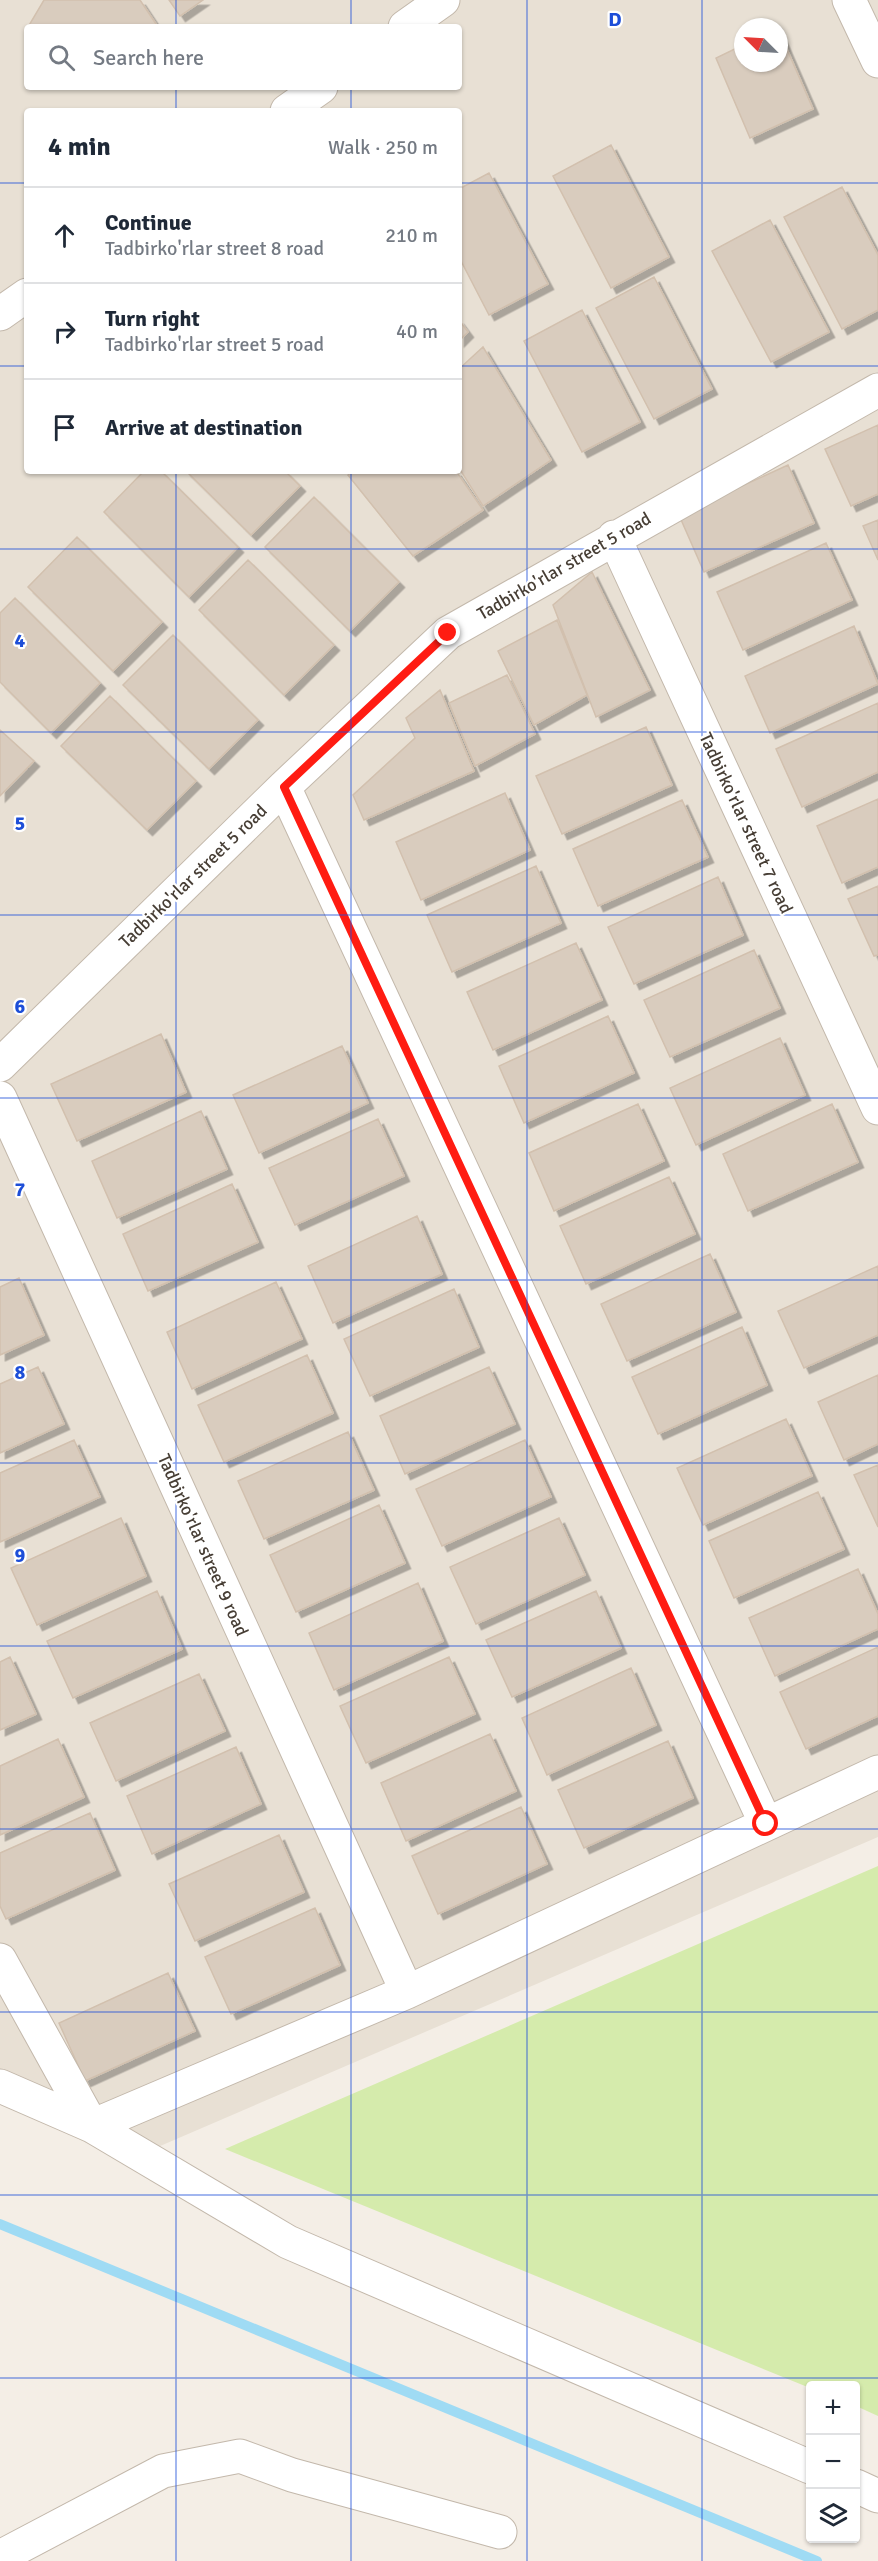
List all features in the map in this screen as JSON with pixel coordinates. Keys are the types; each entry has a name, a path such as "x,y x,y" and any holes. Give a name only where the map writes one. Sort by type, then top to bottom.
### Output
{"street":[{"path":"409,24 443,0"},
{"path":"849,0 878,61"},
{"path":"291,108 317,90"},
{"path":"0,314 24,297"},
{"name":"Tadbirko'rlar street 5 road","path":"0,1065 284,787 448,633 614,537 878,390"},
{"name":"Tadbirko'rlar street 7 road","path":"614,537 878,1108"},
{"path":"284,787 766,1824"},
{"name":"Tadbirko'rlar street 9 road","path":"0,1098 407,1992"},
{"path":"92,2126 407,1992 878,1772"},
{"path":"0,1960 92,2126"},
{"path":"0,2086 92,2126 288,2242 806,2465"},
{"path":"0,2557 163,2471 240,2456 292,2475 500,2532"},
{"path":"860,2488 878,2496"}],"shaded area":[{"path":"0,0 878,0 878,1837 123,2162 0,2098"}],"green space":[{"path":"878,1866 878,2416 860,2408 860,2381 806,2381 806,2386 225,2149"}],"building":[{"path":"44,0 140,0 156,24 30,24"},
{"path":"169,0 203,0 180,16"},
{"path":"734,49 734,72 788,72 788,52 813,109 750,138 716,58"},
{"path":"611,145 669,257 611,288 553,176"},
{"path":"489,173 548,284 489,315 462,263 462,187"},
{"path":"842,187 878,255 878,310 842,329 784,217"},
{"path":"770,220 829,332 771,362 712,251"},
{"path":"654,277 712,389 654,419 596,308"},
{"path":"582,310 640,422 582,452 524,341"},
{"path":"462,324 468,332 462,338"},
{"path":"483,347 551,460 483,506 462,473 462,366"},
{"path":"878,425 878,494 851,506 825,449"},
{"path":"788,465 814,523 704,572 679,515"},
{"path":"141,474 164,474 238,547 189,597 104,512"},
{"path":"189,474 288,474 300,486 251,535"},
{"path":"458,474 483,510 413,556 348,475"},
{"path":"314,497 399,582 350,631 265,547"},
{"path":"878,520 878,560 863,526"},
{"path":"77,537 162,622 113,671 28,587"},
{"path":"826,543 852,600 743,650 717,592"},
{"path":"248,560 334,645 284,695 199,610"},
{"path":"592,572 650,690 596,717 553,605"},
{"path":"15,598 100,683 51,733 0,682 0,613"},
{"path":"557,620 587,695 534,725 498,651"},
{"path":"854,626 878,684 770,733 745,676"},
{"path":"173,635 258,720 209,769 123,685"},
{"path":"507,675 535,734 475,766 449,703"},
{"path":"440,690 474,771 364,820 353,795 415,738 406,718"},
{"path":"110,696 196,781 147,830 61,746"},
{"path":"878,703 878,772 802,807 776,749"},
{"path":"646,727 672,785 562,834 536,776"},
{"path":"0,730 34,761 0,796"},
{"path":"505,793 530,850 421,900 396,842"},
{"path":"878,799 878,867 842,883 817,826"},
{"path":"682,800 708,857 598,906 573,849"},
{"path":"536,866 561,923 452,972 427,915"},
{"path":"718,877 743,935 634,984 608,927"},
{"path":"878,886 878,955 874,956 848,899"},
{"path":"576,943 602,1000 493,1050 467,992"},
{"path":"754,950 780,1008 670,1057 644,1000"},
{"path":"608,1016 634,1073 524,1123 499,1066"},
{"path":"161,1034 186,1092 77,1141 51,1084"},
{"path":"780,1038 805,1095 696,1145 670,1088"},
{"path":"342,1046 368,1103 259,1153 233,1095"},
{"path":"638,1104 664,1161 554,1211 529,1153"},
{"path":"832,1104 858,1162 748,1211 723,1154"},
{"path":"201,1111 227,1169 117,1218 92,1161"},
{"path":"378,1119 404,1176 295,1225 269,1168"},
{"path":"669,1177 695,1234 586,1284 560,1226"},
{"path":"232,1184 258,1242 148,1291 123,1234"},
{"path":"417,1216 442,1274 333,1323 308,1266"},
{"path":"710,1254 736,1312 627,1361 601,1304"},
{"path":"878,1266 878,1335 804,1368 778,1311"},
{"path":"19,1278 44,1335 0,1355 0,1287"},
{"path":"276,1282 302,1339 192,1389 167,1332"},
{"path":"454,1289 479,1347 370,1396 344,1339"},
{"path":"742,1327 767,1385 658,1434 632,1377"},
{"path":"307,1355 333,1413 224,1462 198,1405"},
{"path":"38,1367 64,1424 0,1453 0,1384"},
{"path":"489,1367 515,1424 405,1474 380,1416"},
{"path":"878,1375 878,1444 844,1460 818,1402"},
{"path":"786,1419 812,1476 703,1525 677,1468"},
{"path":"348,1432 374,1490 264,1539 238,1481"},
{"path":"74,1440 100,1497 0,1542 0,1473"},
{"path":"525,1440 551,1497 442,1546 416,1489"},
{"path":"878,1465 878,1527 854,1475"},
{"path":"818,1492 844,1549 734,1598 709,1541"},
{"path":"379,1505 405,1563 296,1612 270,1555"},
{"path":"121,1518 146,1576 37,1625 11,1568"},
{"path":"559,1518 585,1575 476,1624 450,1567"},
{"path":"858,1569 878,1614 878,1629 775,1676 749,1618"},
{"path":"418,1583 443,1641 334,1690 309,1633"},
{"path":"157,1591 182,1649 73,1698 47,1641"},
{"path":"596,1591 621,1648 512,1697 486,1640"},
{"path":"878,1647 878,1716 806,1749 780,1692"},
{"path":"10,1657 36,1714 0,1730 0,1662"},
{"path":"449,1657 475,1714 366,1763 340,1706"},
{"path":"631,1668 656,1725 547,1775 522,1718"},
{"path":"199,1674 225,1731 116,1781 90,1723"},
{"path":"490,1734 516,1791 406,1841 381,1783"},
{"path":"58,1739 84,1797 0,1835 0,1766"},
{"path":"668,1741 693,1798 584,1848 558,1790"},
{"path":"236,1747 261,1804 152,1854 127,1796"},
{"path":"521,1807 547,1864 438,1914 412,1856"},
{"path":"90,1813 115,1870 6,1919 0,1906 0,1853"},
{"path":"279,1835 304,1892 195,1941 169,1884"},
{"path":"315,1908 340,1965 231,2014 205,1957"},
{"path":"168,1973 195,2031 85,2081 59,2023"}],"waterway":[{"path":"0,2224 817,2561"}],"route":[{"path":"448,633 284,787 766,1824"}]}
